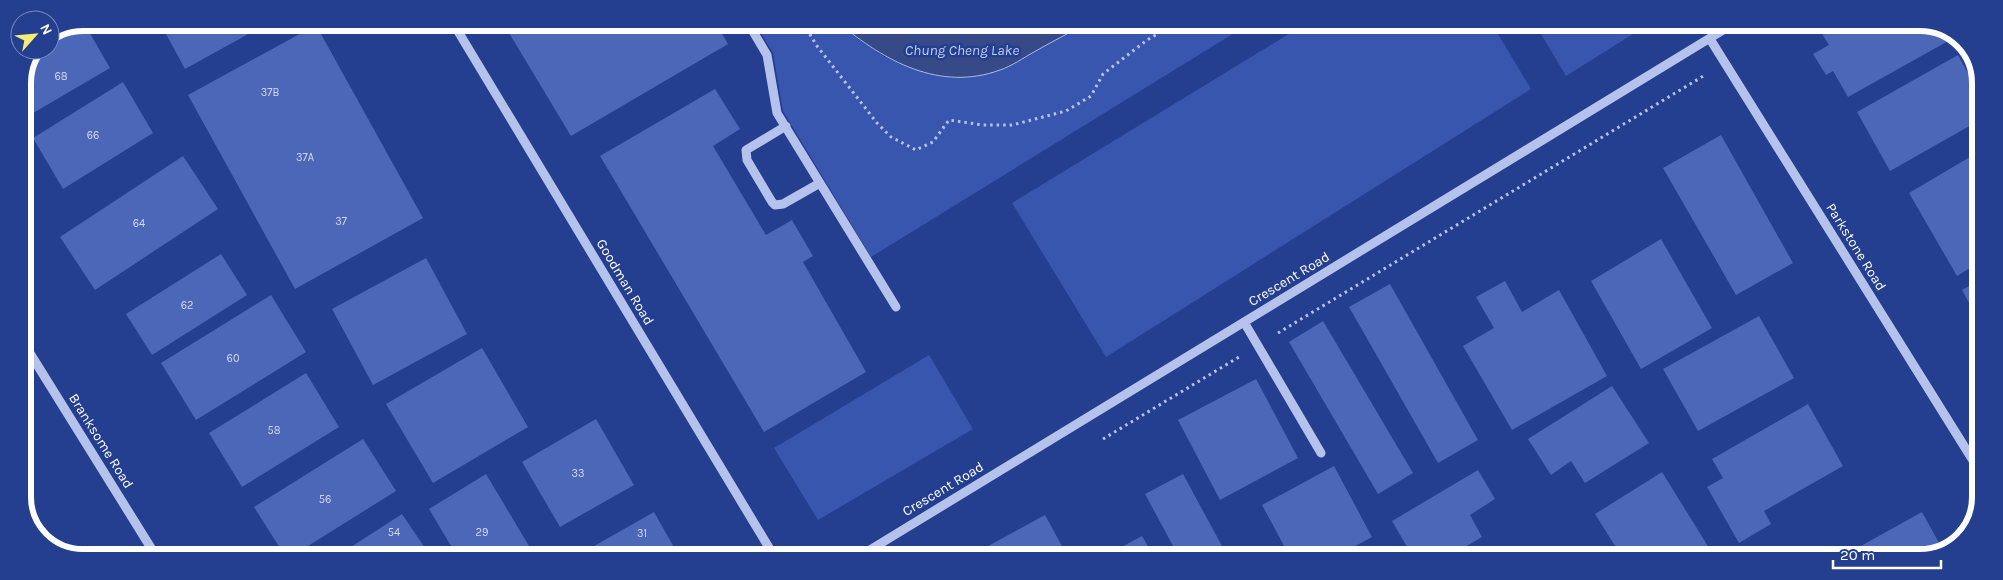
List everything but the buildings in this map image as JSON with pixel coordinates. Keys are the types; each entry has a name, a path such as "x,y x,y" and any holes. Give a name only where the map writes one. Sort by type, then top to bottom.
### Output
{"street":[{"name":"Goodman Road","path":"458,31 770,549"},
{"path":"753,31 767,55 778,113 896,307"},
{"name":"Crescent Road","path":"871,549 1722,31"},
{"name":"Parkstone Road","path":"1710,39 1972,459"},
{"path":"786,126 746,150 747,160 772,202 779,206 820,183"},
{"path":"1244,322 1321,453"},
{"name":"Branksome Road","path":"31,355 152,549"}],"path":[{"path":"808,31 817,46 877,123 891,138 916,150 933,142 949,120 983,126 1012,125 1066,111 1091,96 1103,74 1163,31"},
{"path":"1095,443 1725,63"}],"shaded area":[{"path":"760,31 848,31 885,57 915,70 947,77 977,76 1001,69 1071,31 1238,31 871,257 783,111 773,53"},
{"path":"1294,31 1496,31 1531,89 1106,357 1012,203"},
{"path":"1539,31 1638,31 1566,76"},
{"path":"929,355 973,429 818,520 774,448"}],"water":[{"name":"Chung Cheng Lake","path":"849,31 1072,31 1000,70 978,76 956,77 935,75 914,69 894,60"}]}
